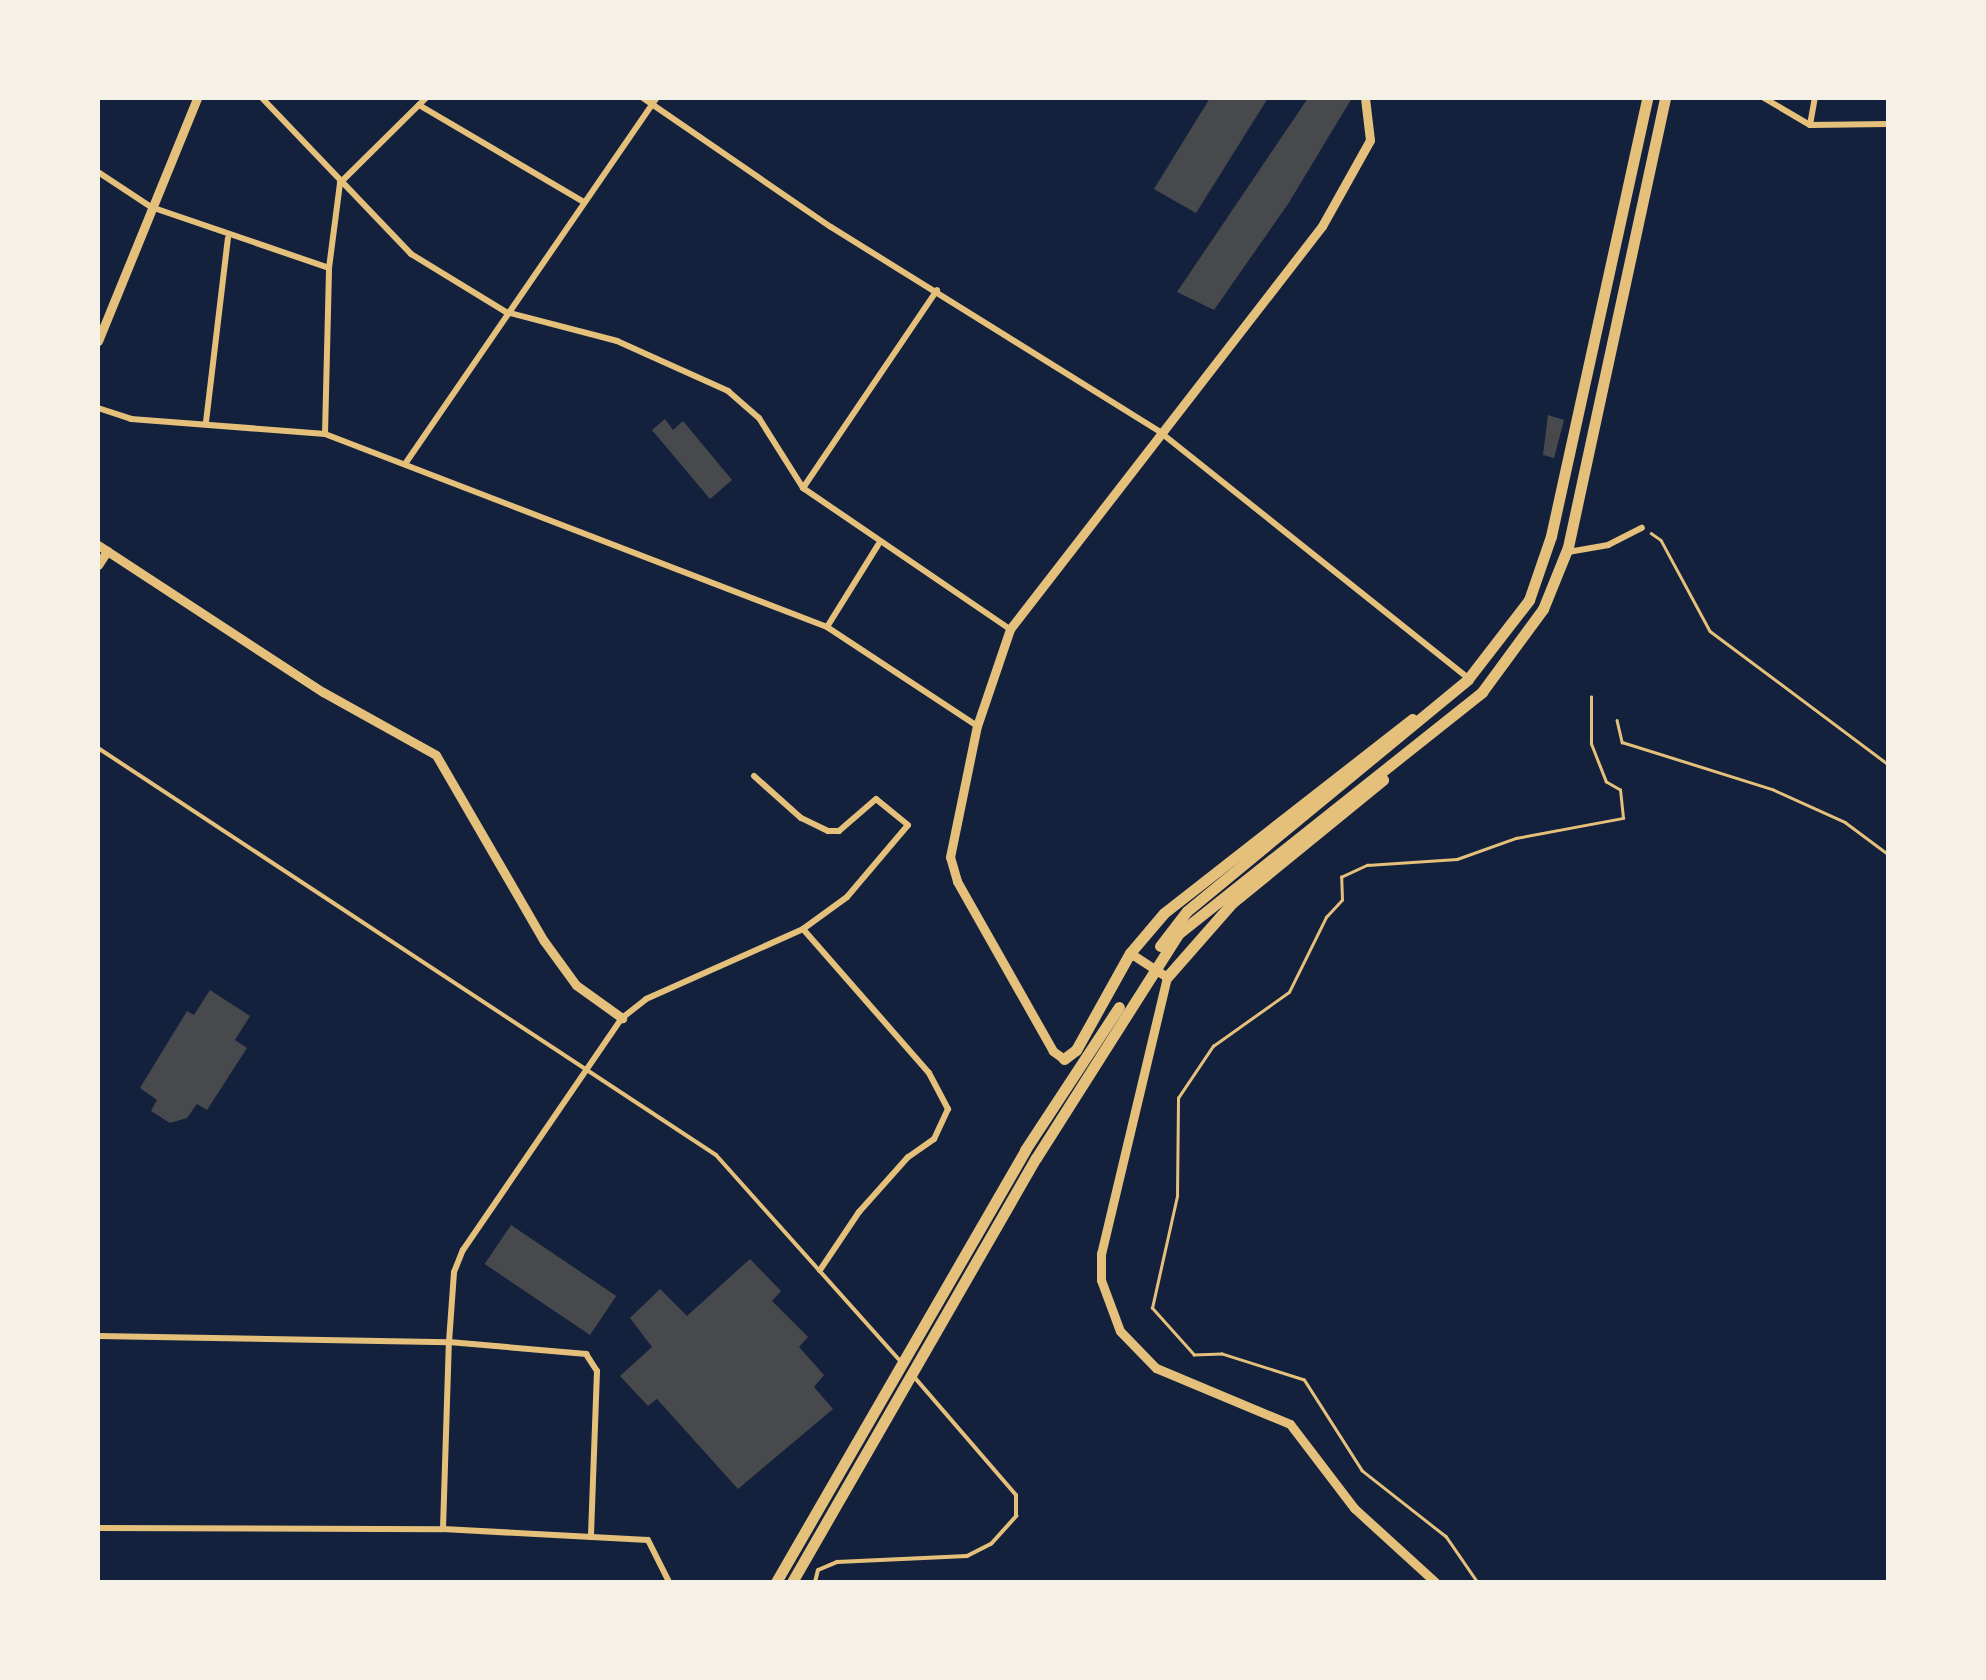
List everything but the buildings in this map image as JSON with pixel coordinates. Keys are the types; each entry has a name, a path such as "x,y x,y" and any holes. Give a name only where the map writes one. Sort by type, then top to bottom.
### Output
{"highway":[{"path":"776,1582 1030,1154 1186,912 1450,696 1468,679 1538,581 1648,98"},
{"path":"792,1582 1030,1154 1178,934 1459,710 1508,663 1543,609 1566,552 1665,98"},
{"path":"1064,1058 1076,1050 1130,953 1164,913 1378,739 1450,696"},
{"path":"1166,977 1232,904 1439,735 1459,710"}],"street":[{"path":"98,341 197,98"},
{"path":"325,434 329,268 340,183 426,98"},
{"path":"643,98 654,100 831,226 1160,432 1468,679"},
{"path":"1064,1058 1053,1051 956,881 950,857 977,726 1010,629 1322,226 1370,140 1365,98"},
{"path":"1764,98 1810,125 1888,124"},
{"path":"1810,125 1815,98"},
{"path":"266,99 340,183 411,254 506,312 617,341 728,391 758,418 803,488 878,545 1010,629"},
{"path":"405,464 654,100"},
{"path":"420,105 584,202"},
{"path":"98,172 151,207 228,238 329,268"},
{"path":"206,422 228,238"},
{"path":"803,488 937,290"},
{"path":"98,408 130,419 325,434 827,627 977,726"},
{"path":"1566,552 1594,549 1642,528"},
{"path":"827,627 878,545"},
{"path":"98,564 102,548 323,692 436,755 466,815 565,970 622,1018"},
{"path":"443,1528 448,1342 454,1272 464,1250 622,1018 646,999 803,929 847,897 908,825 876,799 840,831 828,831 801,818 754,776"},
{"path":"803,929 929,1073 948,1110 934,1139 908,1157 859,1212 820,1270"},
{"path":"1130,953 1166,977 1102,1241 1100,1280 1114,1317 1138,1354 1156,1368 1290,1424 1354,1508 1435,1582"},
{"path":"98,1336 448,1342 586,1354 597,1371 590,1537"},
{"path":"98,1528 443,1528 648,1540 668,1582"}],"lane":[{"path":"98,748 716,1155 1016,1495 1016,1516 991,1544 967,1556 837,1562 818,1570 815,1582"}],"path":[{"path":"1642,528 1661,540 1710,631 1888,764"},
{"path":"1477,1582 1446,1537 1362,1472 1304,1380 1222,1354 1194,1356 1152,1308 1177,1196 1178,1098 1213,1046 1289,992 1326,916 1342,900 1341,878 1368,866 1457,860 1516,838 1624,818 1620,790 1606,782 1591,744 1591,697"},
{"path":"1617,720 1622,742 1772,789 1845,822 1888,854"}]}
